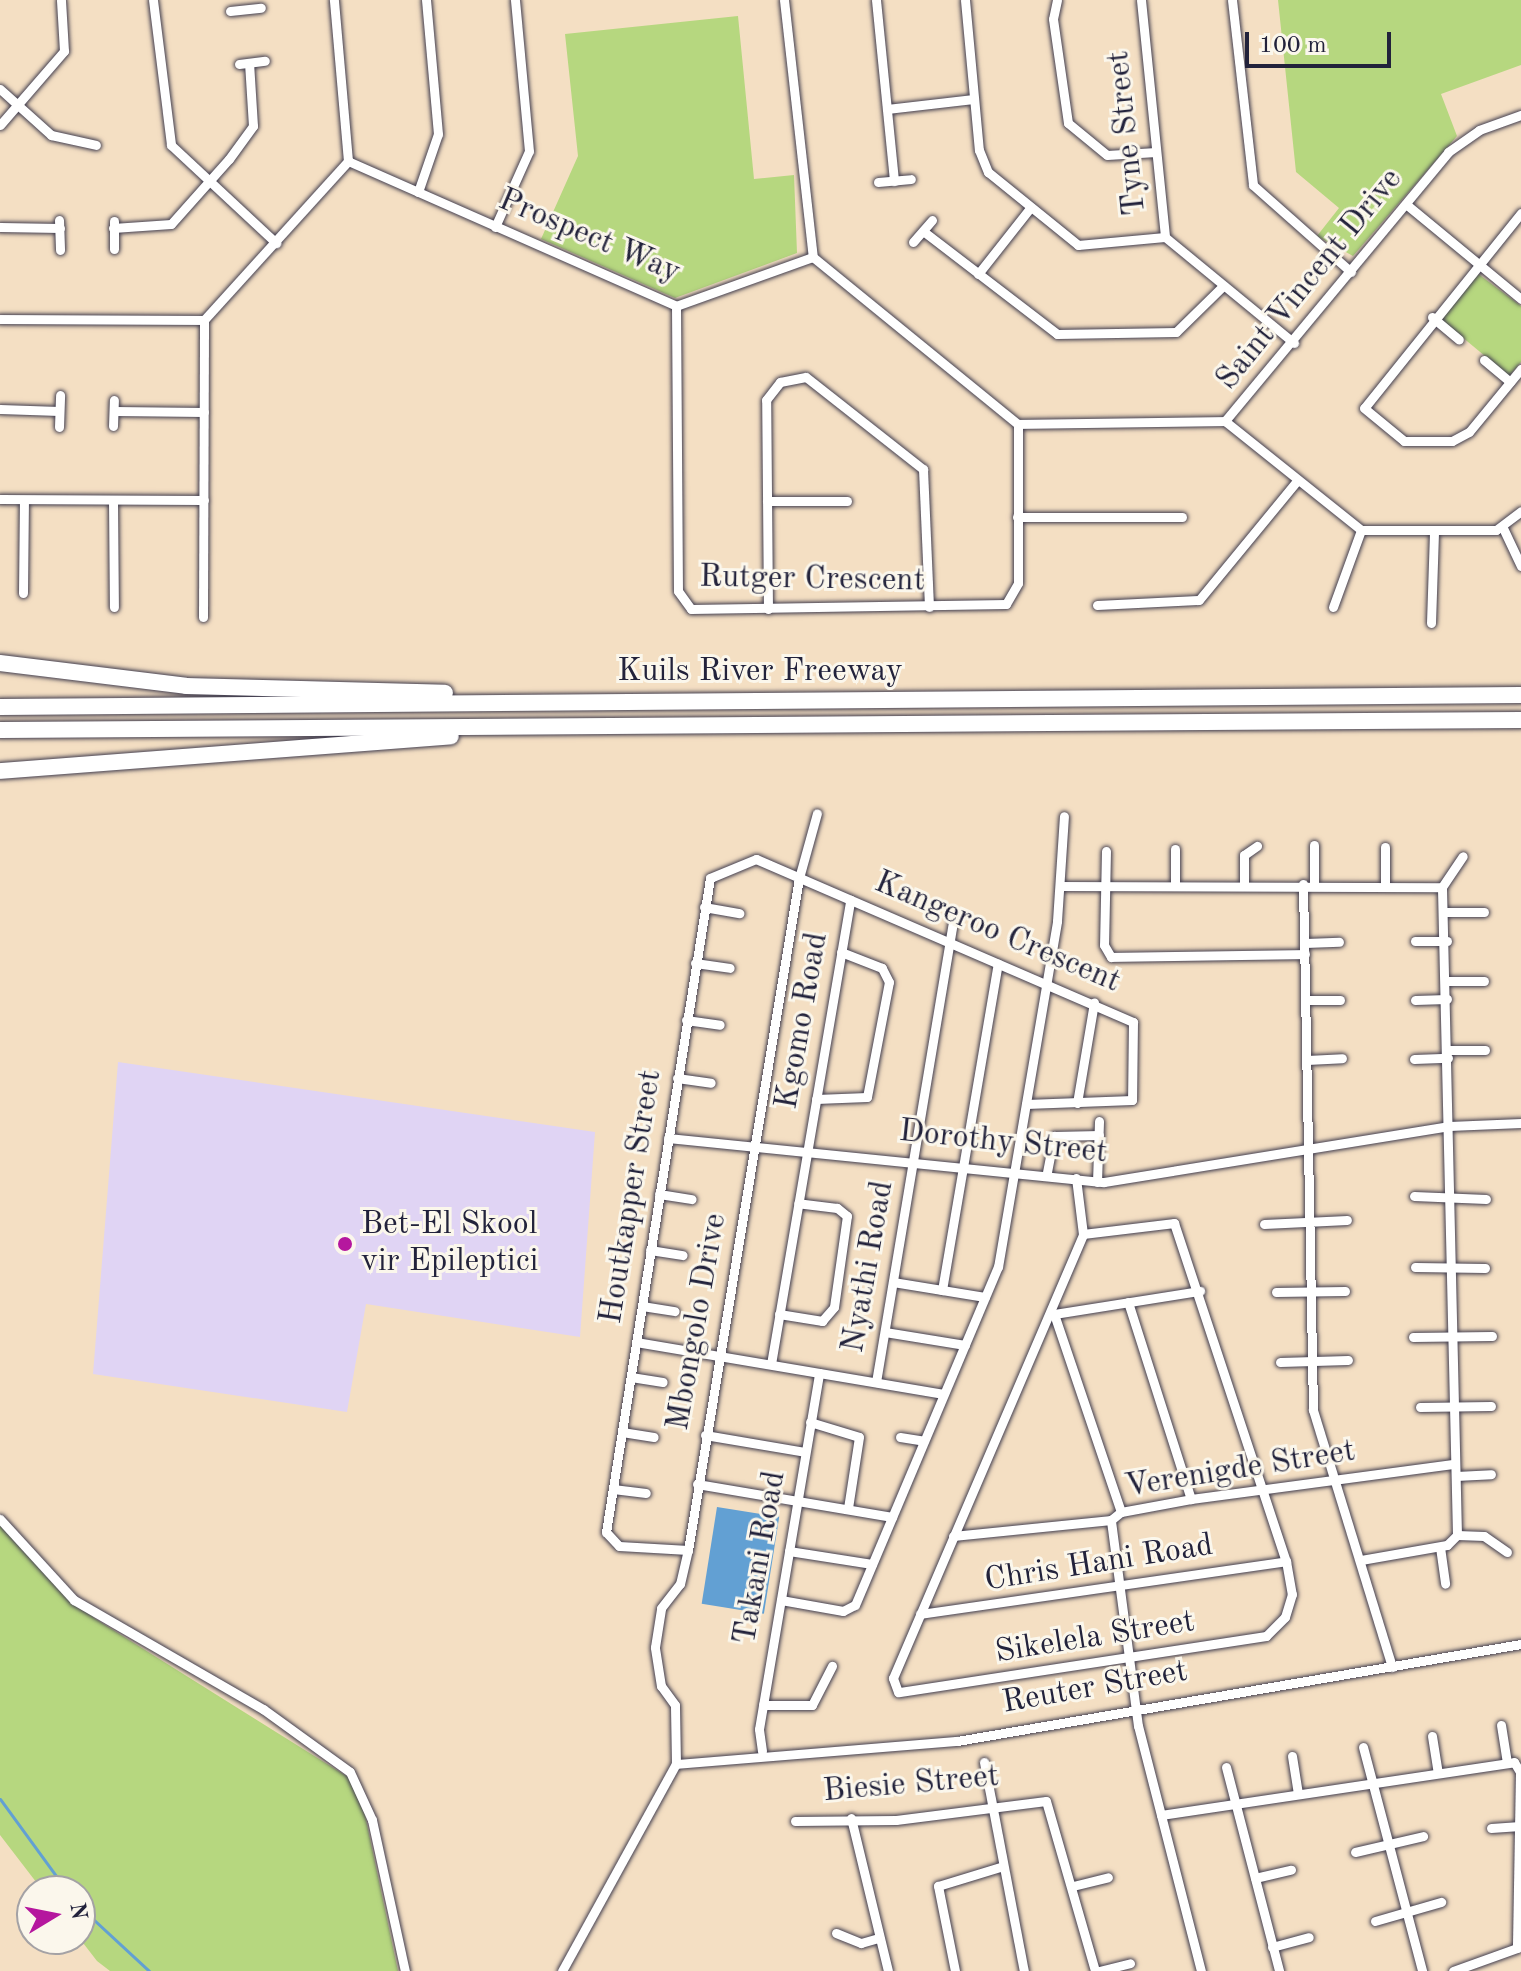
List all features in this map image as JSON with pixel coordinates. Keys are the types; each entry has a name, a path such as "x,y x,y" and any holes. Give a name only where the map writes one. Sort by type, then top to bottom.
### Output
{"highway":[{"path":"0,663 173,685 440,692 502,702"},
{"name":"Kuils River Freeway","path":"0,707 1521,695"},
{"name":"Kuils River Freeway","path":"0,730 1521,720"},
{"path":"0,771 499,727"}],"street":[{"path":"0,125 64,51 61,0"},
{"path":"153,0 168,138 208,182 276,243"},
{"path":"203,617 204,320 348,161 334,0"},
{"path":"418,192 438,134 426,0"},
{"path":"495,227 529,151 515,0"},
{"path":"784,0 813,257 1018,424"},
{"path":"876,0 894,181"},
{"path":"965,0 973,99 983,166 1083,246 1165,237"},
{"path":"1057,0 1053,19 1068,123 1107,155 1156,152"},
{"name":"Tyne Street","path":"1141,0 1165,237 1294,343"},
{"path":"1232,0 1253,185 1351,272"},
{"path":"230,11 244,4 261,8"},
{"path":"114,249 113,224 171,224 253,126 244,64 265,61"},
{"path":"0,89 61,141 96,145"},
{"path":"887,109 973,99"},
{"name":"Saint Vincent Drive","path":"1018,424 1225,421 1294,343 1462,139 1521,115"},
{"name":"Prospect Way","path":"348,161 676,306 813,257"},
{"path":"878,182 911,179"},
{"path":"1407,205 1521,299"},
{"path":"978,274 1031,207"},
{"path":"1521,213 1476,262 1365,398 1368,417 1404,441 1452,441 1469,432 1521,369"},
{"path":"913,242 932,220"},
{"path":"0,227 60,224 60,250"},
{"path":"923,231 1057,334 1176,332 1193,323 1223,286"},
{"name":"Rutger Crescent","path":"676,306 680,599 691,609 929,607 1013,600 1018,424"},
{"path":"1432,317 1459,340"},
{"path":"0,319 204,320"},
{"path":"1484,360 1510,382"},
{"path":"768,609 766,400 780,382 815,379 923,469 929,607"},
{"path":"59,427 60,395"},
{"path":"113,426 114,400"},
{"path":"0,409 59,411"},
{"path":"114,411 204,412"},
{"path":"1225,421 1296,482 1361,530 1503,528 1521,511"},
{"path":"1097,605 1199,600 1296,482"},
{"path":"0,499 204,500"},
{"path":"23,593 24,500"},
{"path":"113,500 114,607"},
{"path":"767,501 847,501"},
{"path":"1017,517 1182,517"},
{"path":"1503,528 1521,566"},
{"path":"1333,607 1361,530"},
{"path":"1431,623 1434,531"},
{"name":"Mbongolo Drive","path":"676,1764 675,1705 661,1686 655,1647 661,1608 680,1584 688,1550 799,878 817,813"},
{"path":"781,1600 846,1611 872,1564 985,1297 1015,1170 1047,983 1062,886 1064,816"},
{"path":"1314,845 1305,948 1314,1415 1392,1667"},
{"path":"1244,884 1244,855 1257,846"},
{"path":"1385,847 1385,883"},
{"path":"1175,849 1175,885"},
{"path":"1106,851 1104,945 1117,958 1305,948 1339,942"},
{"path":"1457,1535 1447,941 1442,887 1463,856"},
{"name":"Houtkapper Street","path":"688,1550 613,1544 606,1532 704,907 710,878 744,859 799,878"},
{"name":"Kangeroo Crescent","path":"799,878 1094,1002 1133,1022 1137,1092 1126,1102 1026,1104"},
{"path":"1062,886 1385,883 1442,887"},
{"name":"Kgomo Road","path":"771,1364 850,900"},
{"path":"704,907 739,913"},
{"path":"1446,912 1484,912"},
{"name":"Nyathi Road","path":"876,1382 954,917"},
{"path":"1415,941 1447,941"},
{"path":"816,1099 867,1097 889,982 882,968 841,952"},
{"path":"695,963 730,968"},
{"path":"942,1290 998,964"},
{"path":"1447,981 1484,981"},
{"path":"1415,1000 1447,999"},
{"path":"1306,1000 1340,1000"},
{"path":"1077,1103 1094,1002"},
{"path":"686,1020 720,1025"},
{"path":"1414,1059 1485,1050"},
{"path":"1307,1060 1342,1058"},
{"path":"677,1078 711,1083"},
{"path":"1097,1182 1099,1121"},
{"name":"Dorothy Street","path":"668,1138 1047,1172 1097,1182 1449,1126 1521,1123"},
{"path":"1047,1172 1054,1136 1099,1135"},
{"name":"Sikelela Street","path":"1076,1178 1083,1234 1054,1314 953,1536 893,1678 902,1693 1270,1635 1292,1600 1286,1561 1264,1489 1177,1225 1083,1234"},
{"path":"659,1194 692,1199"},
{"path":"1414,1196 1486,1199"},
{"path":"779,1314 822,1321 834,1307 847,1216 798,1203"},
{"path":"1264,1224 1347,1220"},
{"path":"650,1250 683,1255"},
{"path":"1415,1267 1485,1268"},
{"path":"893,1282 985,1297"},
{"path":"1121,1512 1054,1314 1200,1291"},
{"path":"1276,1292 1345,1291"},
{"path":"1128,1302 1191,1499"},
{"path":"642,1306 675,1311"},
{"path":"885,1332 965,1345"},
{"path":"1413,1337 1492,1336"},
{"path":"636,1342 944,1394"},
{"path":"1280,1362 1348,1360"},
{"name":"Takani Road","path":"762,1751 763,1705 819,1373"},
{"path":"631,1377 663,1382"},
{"path":"1420,1407 1491,1406"},
{"path":"810,1422 859,1437 848,1508"},
{"path":"622,1432 654,1437"},
{"path":"705,1435 805,1452"},
{"path":"900,1437 924,1441"},
{"name":"Verenigde Street","path":"1201,1971 1137,1705 1111,1520 1121,1512 1191,1499 1455,1464"},
{"path":"1456,1476 1491,1474"},
{"path":"697,1484 892,1517"},
{"path":"613,1489 646,1493"},
{"path":"0,1519 81,1605 263,1709 350,1772 372,1820 405,1971"},
{"path":"953,1536 1111,1520"},
{"path":"1361,1560 1440,1547 1457,1535 1484,1536 1507,1552"},
{"path":"1440,1547 1445,1584"},
{"path":"789,1551 872,1564"},
{"name":"Chris Hani Road","path":"920,1614 1286,1561"},
{"name":"Reuter Street","path":"676,1764 762,1751 957,1741 1137,1705 1392,1667 1521,1644"},
{"path":"763,1705 812,1705 832,1666"},
{"path":"1501,1725 1507,1761"},
{"path":"1432,1736 1438,1772"},
{"path":"1363,1747 1422,1971"},
{"path":"1292,1756 1298,1793"},
{"path":"1161,1815 1507,1761 1520,1769 1516,1951 1453,1971"},
{"path":"984,1762 1000,1867 1024,1971"},
{"path":"562,1971 676,1764"},
{"path":"1226,1767 1232,1803 1279,1971"},
{"name":"Biesie Street","path":"795,1821 851,1818 896,1820 990,1805 1049,1803 1097,1971"},
{"path":"851,1818 888,1971"},
{"path":"1491,1828 1520,1826"},
{"path":"1355,1852 1423,1836"},
{"path":"955,1971 938,1886 1000,1867"},
{"path":"1255,1878 1291,1870"},
{"path":"1073,1886 1108,1877"},
{"path":"1375,1921 1441,1902"},
{"path":"836,1933 861,1943 879,1938"},
{"path":"1272,1947 1309,1937"},
{"path":"1097,1971 1130,1963"}],"shaded area":[{"name":"Bet-El Skool vir Epileptici","path":"118,1062 595,1132 580,1337 366,1304 347,1412 93,1374"}],"green space":[{"path":"1278,0 1521,0 1521,65 1441,94 1457,136 1353,256 1317,236 1339,208 1296,172"},
{"path":"738,16 754,179 794,175 797,253 675,298 541,239 578,156 565,34"},
{"path":"1477,273 1521,306 1521,362 1509,376 1438,317"},
{"path":"0,1523 94,1618 348,1777 365,1815 398,1971 110,1971 92,1955 96,1955 96,1875 31,1875 0,1835"}],"water":[{"path":"717,1507 779,1517 764,1614 702,1604"}],"waterway":[{"path":"0,1799 55,1875"},
{"path":"96,1922 149,1971"}],"place":[{"name":"Bet-El Skool vir Epileptici","path":"345,1244"}]}
